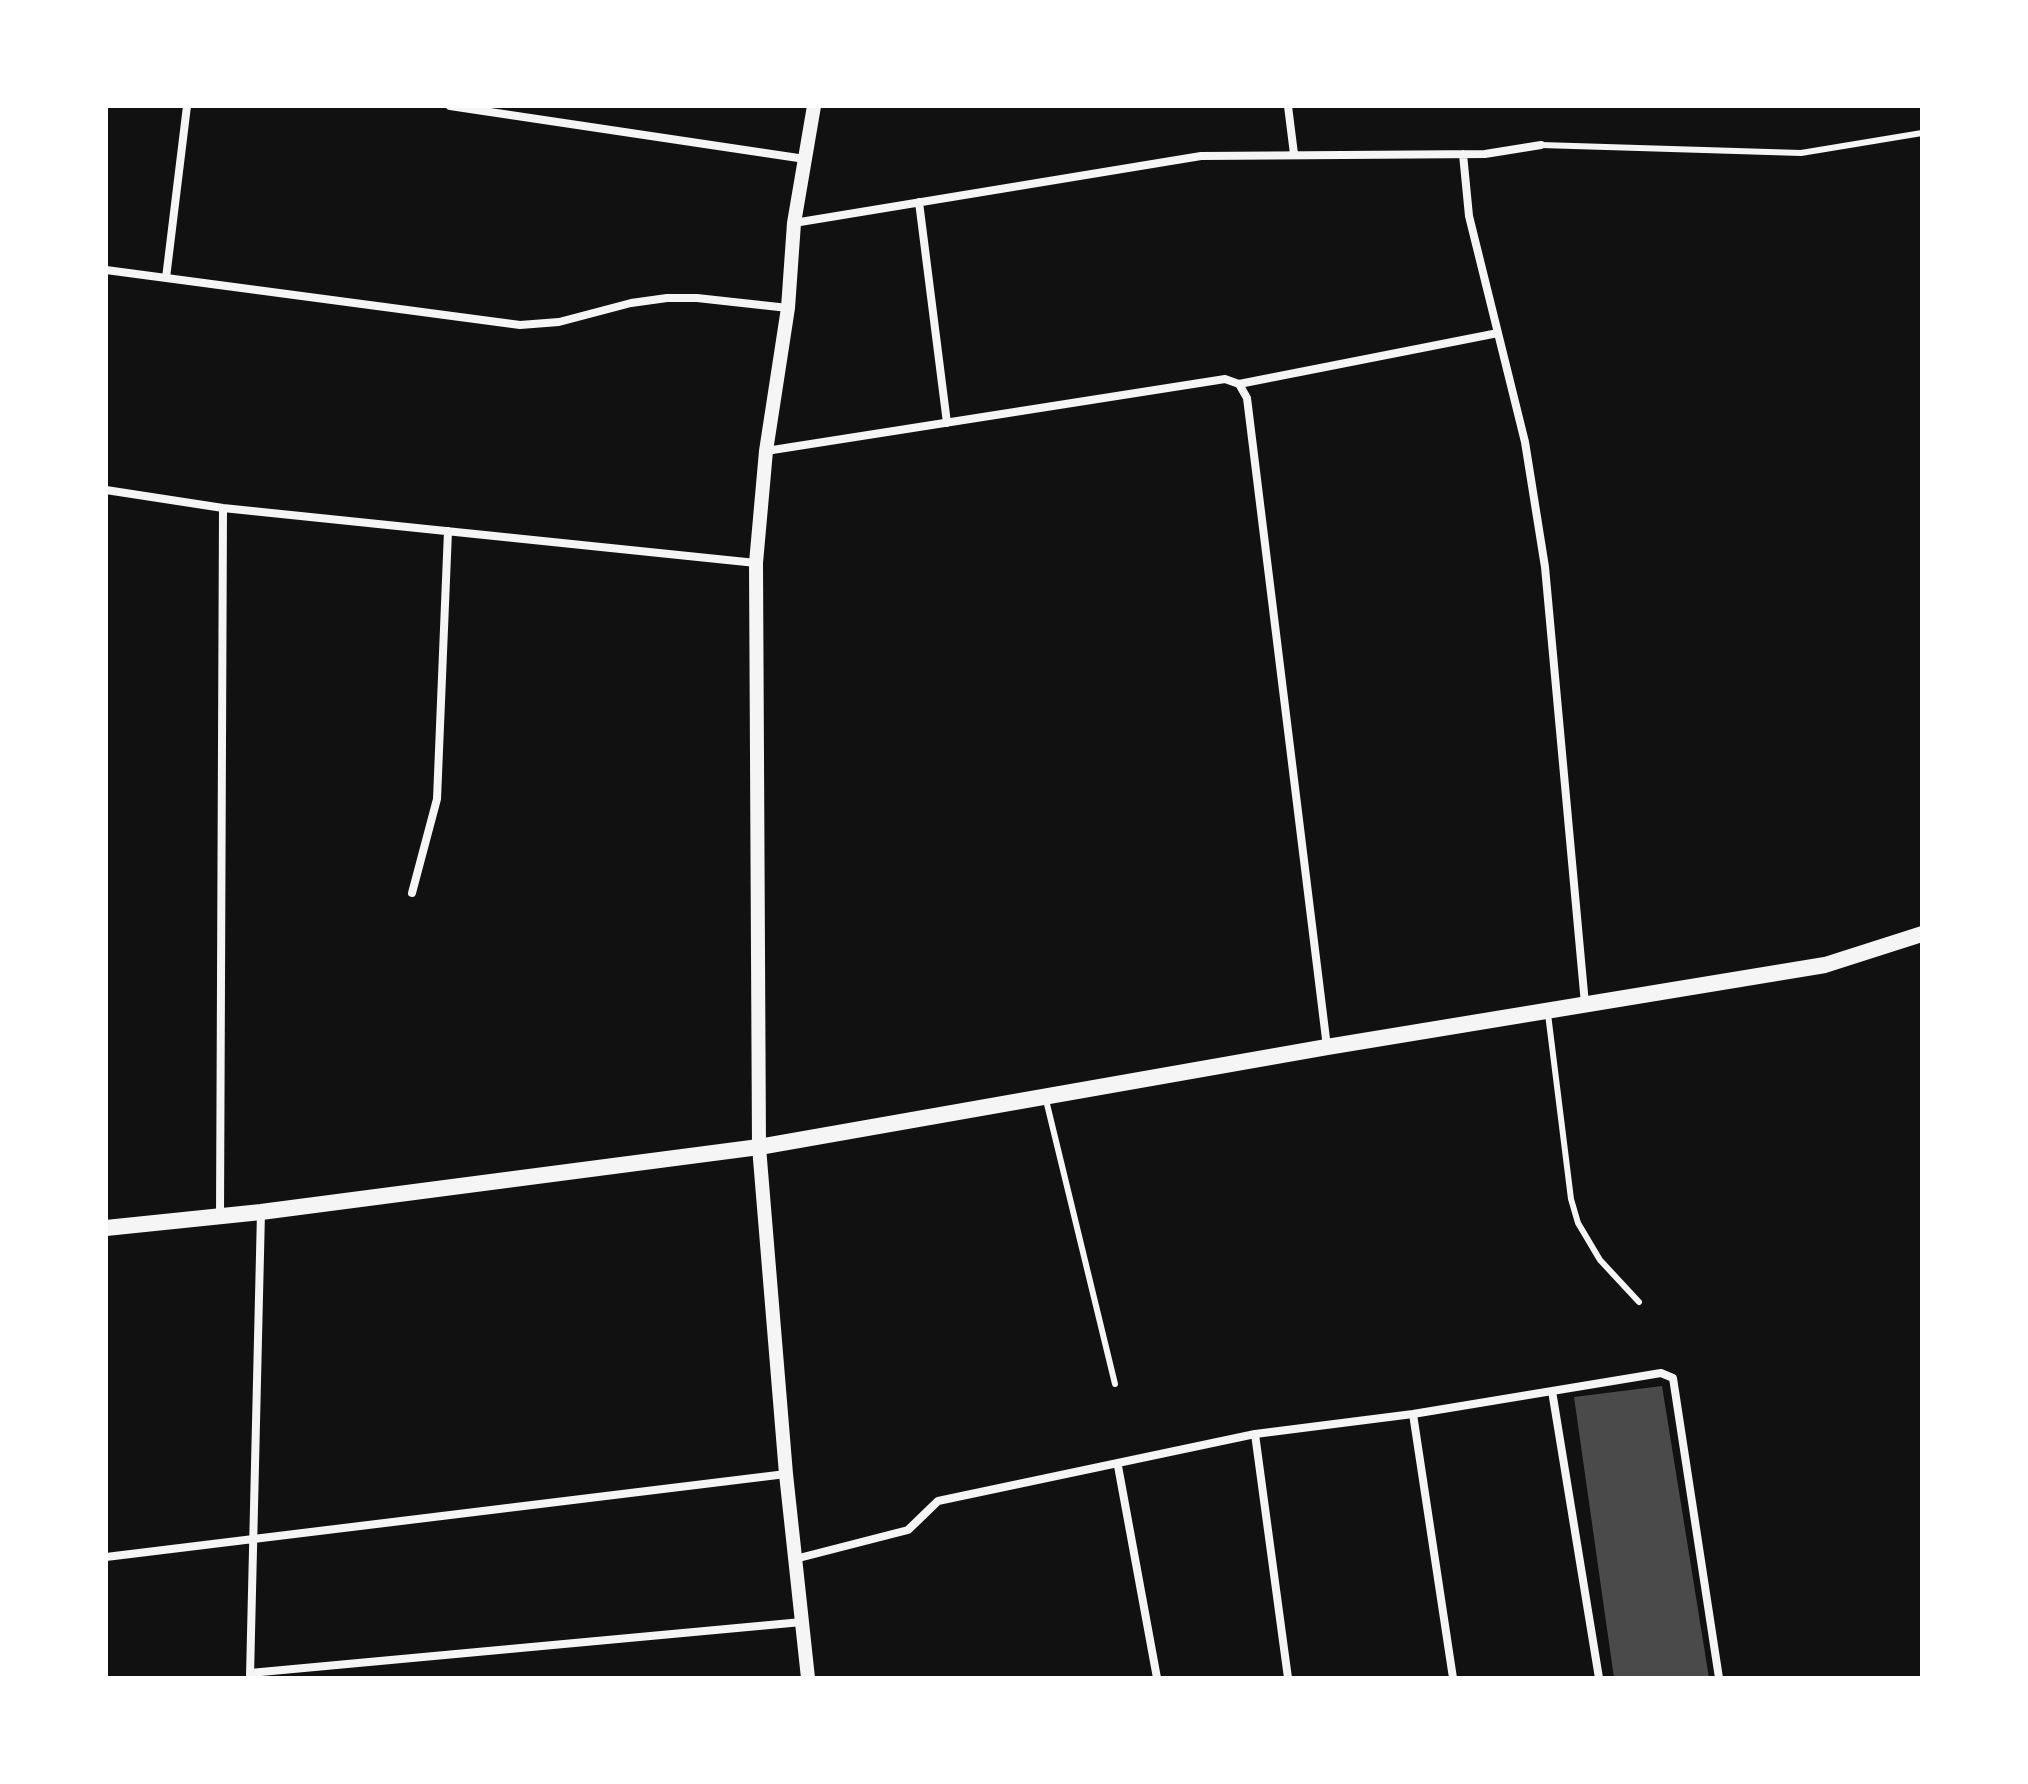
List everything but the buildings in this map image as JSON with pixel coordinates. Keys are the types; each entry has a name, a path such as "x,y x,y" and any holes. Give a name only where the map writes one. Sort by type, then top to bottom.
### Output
{"main road":[{"path":"106,1228 261,1212 759,1147 1327,1047 1825,965 1922,934"}],"street":[{"path":"166,278 187,106"},
{"path":"450,106 805,159"},
{"path":"808,1678 786,1474 759,1147 756,563 766,451 788,308 794,223 814,106"},
{"path":"1288,106 1294,154"},
{"path":"794,223 1201,156 1463,154 1541,145"},
{"path":"1463,154 1469,216 1525,442 1545,567 1585,1004"},
{"path":"919,202 947,423"},
{"path":"106,270 520,325 559,322 631,303 667,298 697,298 788,308"},
{"path":"766,451 1225,379 1239,384 1498,333"},
{"path":"1239,384 1247,398 1327,1047"},
{"path":"106,490 223,508 756,563"},
{"path":"220,1215 223,508"},
{"path":"412,893 437,799 448,531"},
{"path":"261,1212 250,1676 802,1622"},
{"path":"795,1559 908,1530 938,1501 1118,1466 1255,1434 1413,1414 1661,1373 1673,1378 1719,1678"},
{"path":"1552,1391 1599,1678"},
{"path":"1413,1414 1453,1678"},
{"path":"1255,1434 1288,1678"},
{"path":"1118,1466 1157,1678"},
{"path":"106,1557 786,1474"}],"lane":[{"path":"1541,145 1801,153 1922,133"},
{"path":"1548,1010 1571,1199 1578,1223 1600,1260 1639,1302"},
{"path":"1045,1097 1115,1384"}]}
